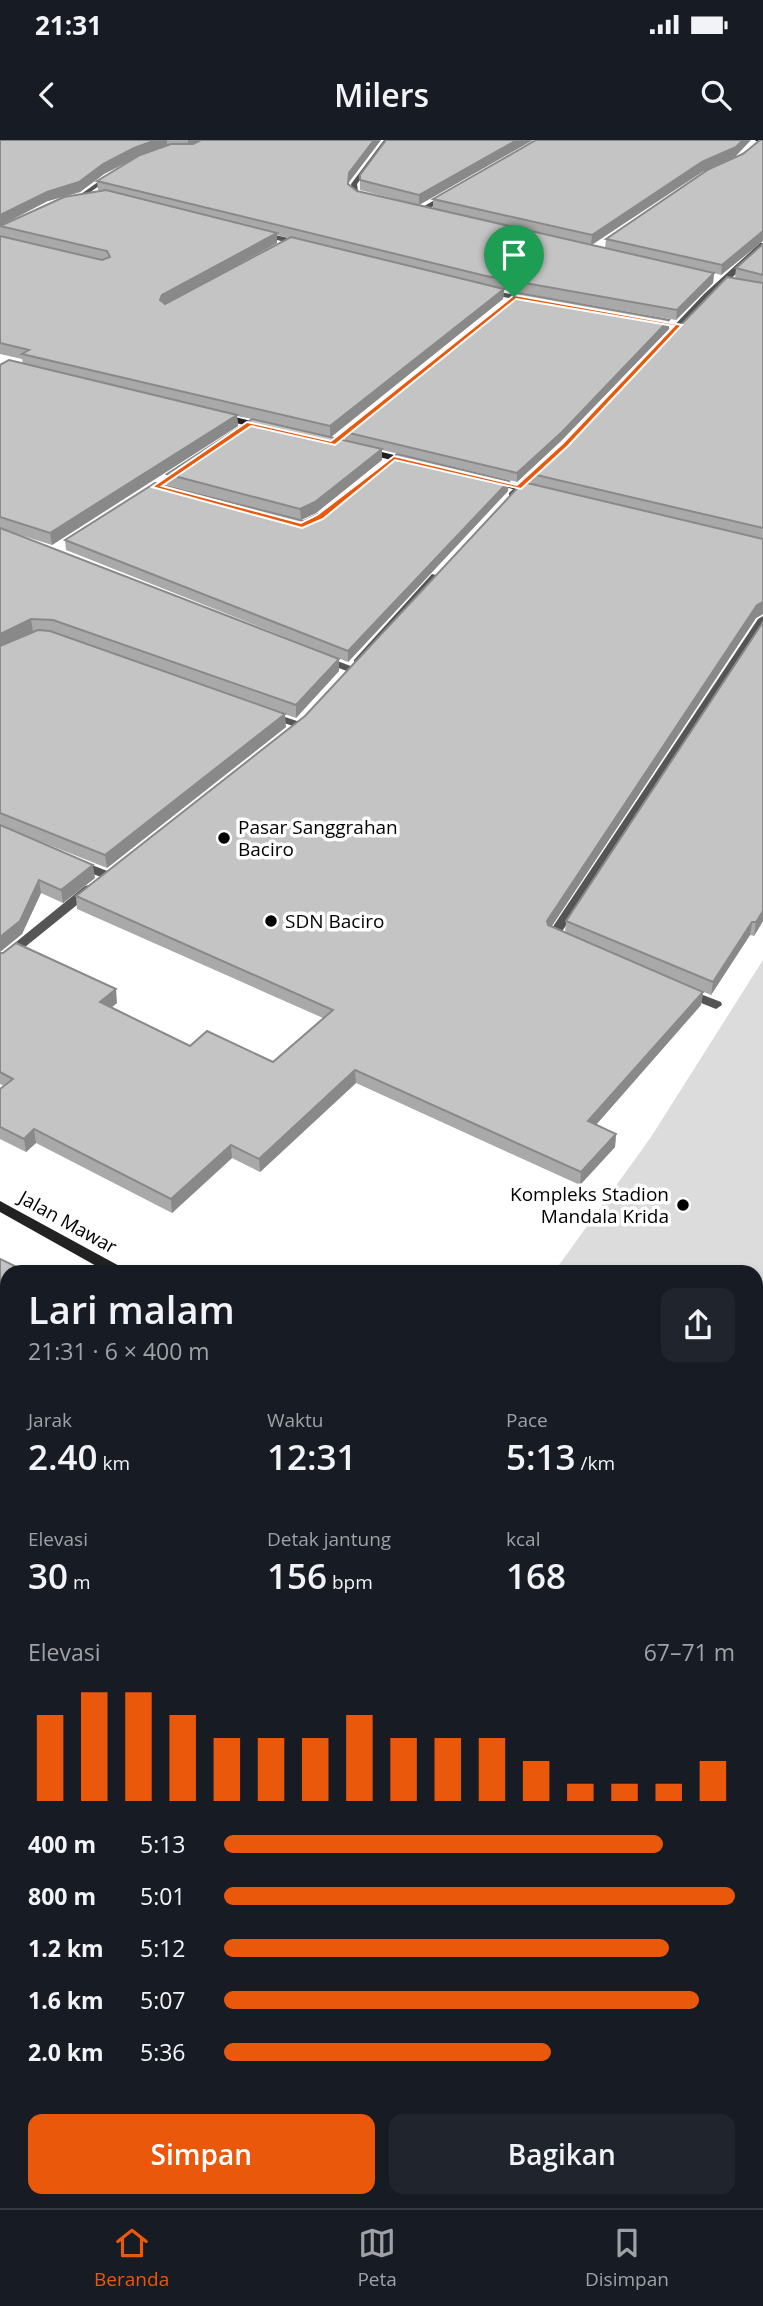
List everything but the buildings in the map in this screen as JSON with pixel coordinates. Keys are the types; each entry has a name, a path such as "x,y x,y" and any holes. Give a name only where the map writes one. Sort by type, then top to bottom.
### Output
{"street":[{"path":"371,200 354,192 354,184 387,140"},
{"path":"107,195 80,196 128,166"},
{"path":"418,212 463,186"},
{"path":"406,209 431,215"},
{"path":"252,231 317,248"},
{"path":"280,248 291,241"},
{"path":"574,436 717,282 763,245"},
{"path":"717,282 732,285"},
{"path":"472,288 541,302"},
{"path":"500,308 514,297"},
{"path":"666,323 678,325"},
{"path":"211,414 273,429"},
{"path":"240,430 250,424"},
{"path":"357,449 419,464"},
{"path":"500,507 556,453"},
{"path":"383,466 394,458"},
{"path":"481,479 546,494"},
{"path":"344,679 371,644 445,566"},
{"path":"573,945 556,938 554,934 763,619"},
{"path":"314,655 352,670"},
{"path":"261,712 299,725"},
{"path":"288,733 308,716"},
{"path":"71,860 106,875"},
{"path":"0,961 117,867"},
{"path":"668,985 716,1005"},
{"name":"Jalan Mawar","path":"0,1206 105,1265"}],"shaded area":[{"name":"Kompleks Stadion Mandala Krida","path":"763,960 763,1265 559,1265 651,1137"}],"place":[{"name":"Pasar Sanggrahan Baciro","path":"224,838"},
{"name":"SDN Baciro","path":"271,921"},
{"name":"Kompleks Stadion Mandala Krida","path":"683,1205"}],"route":[{"path":"514,297 678,325 566,445 519,488 394,458 320,517 310,524 298,526 156,487 250,424 332,443 514,297"}]}
